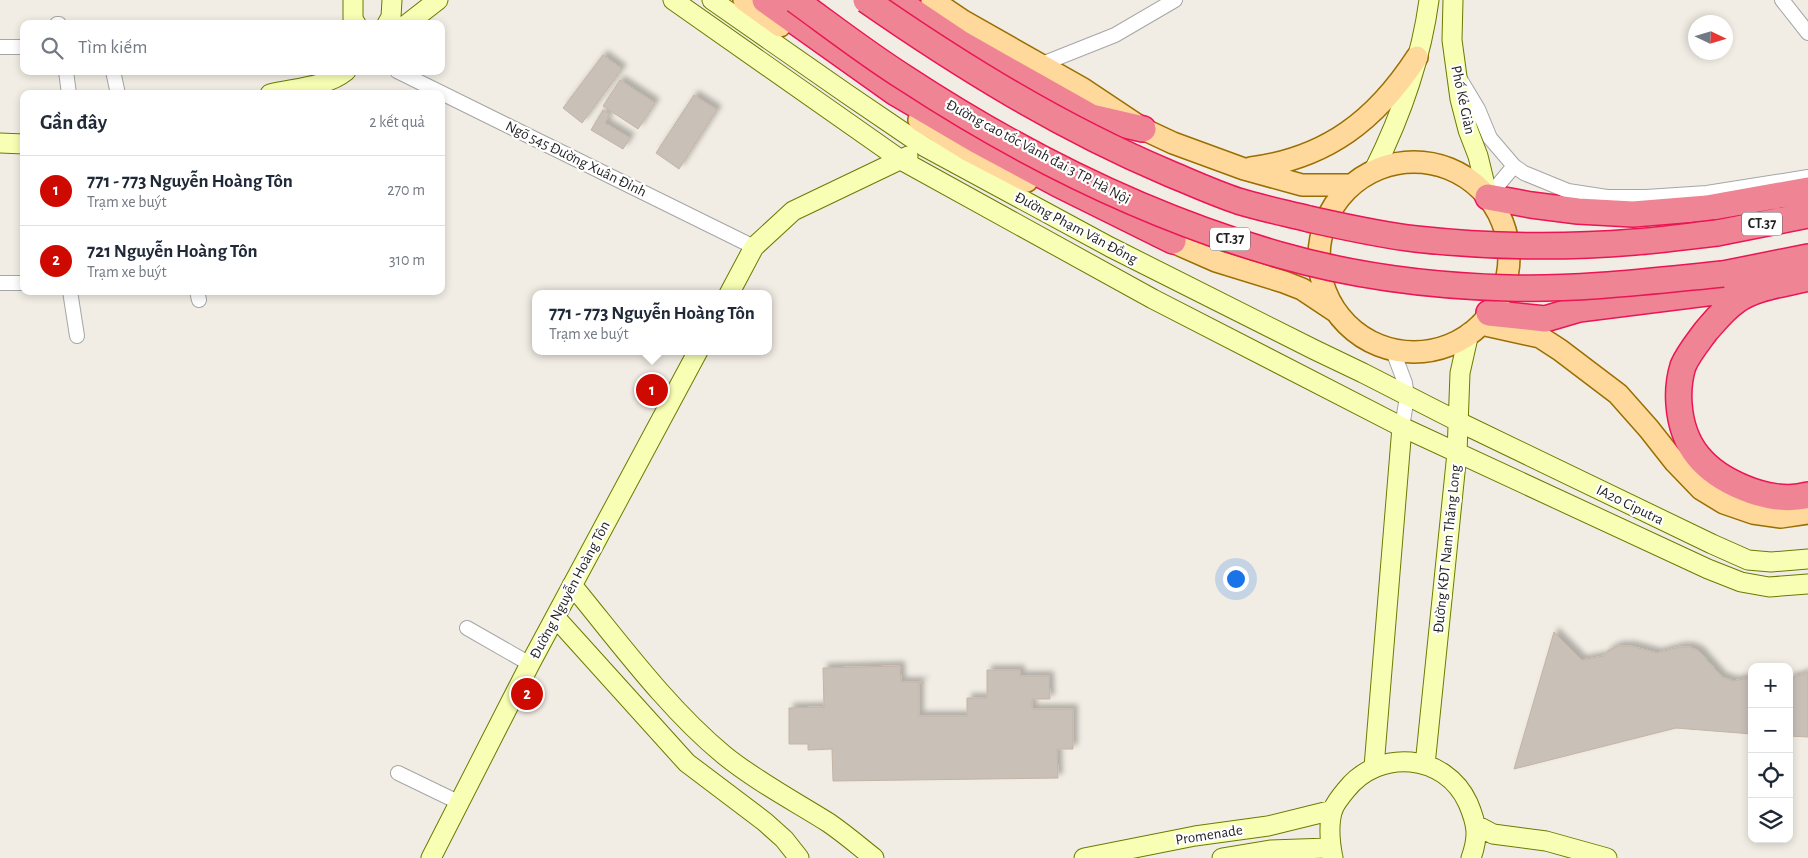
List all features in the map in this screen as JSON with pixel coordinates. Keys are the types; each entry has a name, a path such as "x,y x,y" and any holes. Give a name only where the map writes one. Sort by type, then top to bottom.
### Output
{"highway":[{"path":"765,0 896,93 976,140 1058,184 1173,241"},
{"name":"Đường cao tốc Vành đai 3 TP. Hà Nội","path":"795,0 905,78 1017,145 1106,191 1188,225 1281,256 1349,271 1410,280 1508,288 1604,286 1723,274 1808,257"},
{"name":"CT.37","path":"866,0 1009,93 1103,144 1193,183 1267,209 1360,230 1415,239 1483,245 1532,246 1596,245 1717,233 1808,215"},
{"path":"896,0 960,43 1091,118 1143,129"},
{"path":"1488,197 1578,211 1633,214 1707,208 1808,190"},
{"path":"1480,323 1545,319 1580,309 1801,280"},
{"path":"1801,280 1757,291 1736,301 1716,320 1697,343 1684,365 1678,388 1680,416 1684,435 1703,463 1729,482 1750,491 1775,497 1808,495"}],"main road":[{"name":"Đường Phạm Văn Đồng","path":"744,0 889,103 969,150 1052,195 1173,241 1216,261 1302,289 1335,311"},
{"name":"Đường Phạm Văn Đồng","path":"784,0 904,84 982,130 1106,196 1173,241"},
{"path":"885,0 963,52 1092,126 1143,129"},
{"path":"932,0 963,21 1042,64 1083,89 1143,129 1173,144 1244,169 1302,185 1351,185"},
{"path":"1244,169 1272,166 1323,148 1381,105 1418,57"},
{"path":"1404,161 1435,164 1464,176 1488,197 1502,221 1508,248 1506,276 1497,302 1480,323 1449,345 1432,350 1393,351 1378,346 1354,332 1335,311 1323,288 1318,263 1320,237 1351,185 1356,179 1374,170 1404,161"},
{"path":"1480,323 1540,337 1560,350 1618,394 1675,462 1701,489 1724,503 1753,513 1772,516 1782,517 1808,513"}],"street":[{"path":"353,0 354,20"},
{"path":"390,20 392,0"},
{"path":"411,20 438,0"},
{"name":"Đường Phạm Văn Đồng","path":"673,0 901,160 1153,299 1402,427 1457,453"},
{"name":"Đường Phạm Văn Đồng","path":"712,0 925,147 1110,247 1459,422"},
{"path":"1042,64 1114,35 1174,0"},
{"path":"1374,170 1399,117 1418,57 1429,0"},
{"name":"Phố Kẻ Giàn","path":"1453,0 1452,40 1455,72 1466,122 1478,156 1488,197"},
{"path":"1782,0 1808,32"},
{"path":"0,47 20,47"},
{"path":"1455,72 1478,109 1490,138 1514,166 1568,190 1607,197 1646,197 1707,193 1808,178"},
{"path":"67,75 68,90"},
{"path":"114,75 117,90"},
{"path":"288,90 325,82 338,75"},
{"name":"Ngõ 545 Đường Xuân Đỉnh","path":"405,75 435,90"},
{"name":"Ngõ 545 Đường Xuân Đỉnh","path":"445,95 754,248"},
{"path":"0,143 20,144"},
{"path":"731,290 754,248 793,211 925,147"},
{"path":"1488,197 1514,166"},
{"path":"0,283 20,283"},
{"path":"71,295 77,336"},
{"name":"Đường KĐT Nam Thăng Long","path":"1425,765 1457,453 1460,373 1480,323"},
{"path":"1374,767 1402,427 1407,397 1405,383 1393,351"},
{"name":"Đường Nguyễn Hoàng Tôn","path":"431,858 530,664 696,355"},
{"name":"IA20 Ciputra","path":"1459,422 1748,560 1771,562 1808,559"},
{"name":"IA20 Ciputra","path":"1457,453 1708,569 1742,582 1769,587 1808,584"},
{"path":"572,585 649,678 704,738 734,762 830,824 874,858"},
{"path":"556,618 687,764 765,822 784,839 799,858"},
{"path":"467,628 530,664"},
{"path":"1333,858 1330,839 1333,810 1339,798 1354,780 1374,767 1400,761 1413,762 1433,768 1450,779 1464,794 1476,825 1471,858"},
{"path":"398,773 458,802"},
{"name":"Promenade","path":"1084,858 1195,836 1268,826 1333,810"},
{"path":"1476,825 1493,834 1546,841 1608,858"},
{"path":"1222,858 1290,848 1328,848 1333,858"}],"building":[{"path":"603,55 622,69 582,123 563,108"},
{"path":"620,80 655,103 638,129 603,106"},
{"path":"694,95 717,110 679,169 656,153"},
{"path":"603,110 610,114 605,123 630,138 623,149 591,130"},
{"path":"1554,632 1582,660 1604,656 1609,650 1618,646 1631,646 1657,653 1680,647 1690,647 1699,651 1722,677 1733,681 1748,678 1748,734 1676,728 1514,769"},
{"path":"900,666 901,682 924,682 919,683 919,716 967,716 967,698 987,698 987,670 1020,670 1020,676 1049,676 1050,699 1032,699 1032,709 1073,709 1073,749 1057,749 1058,778 833,781 832,749 808,750 808,744 789,744 789,708 824,707 823,668"},
{"path":"1808,672 1808,737 1793,736 1793,677"}],"place":[{"name":"771 - 773 Nguyễn Hoàng Tôn","path":"652,390"},
{"name":"721 Nguyễn Hoàng Tôn","path":"527,694"}]}
